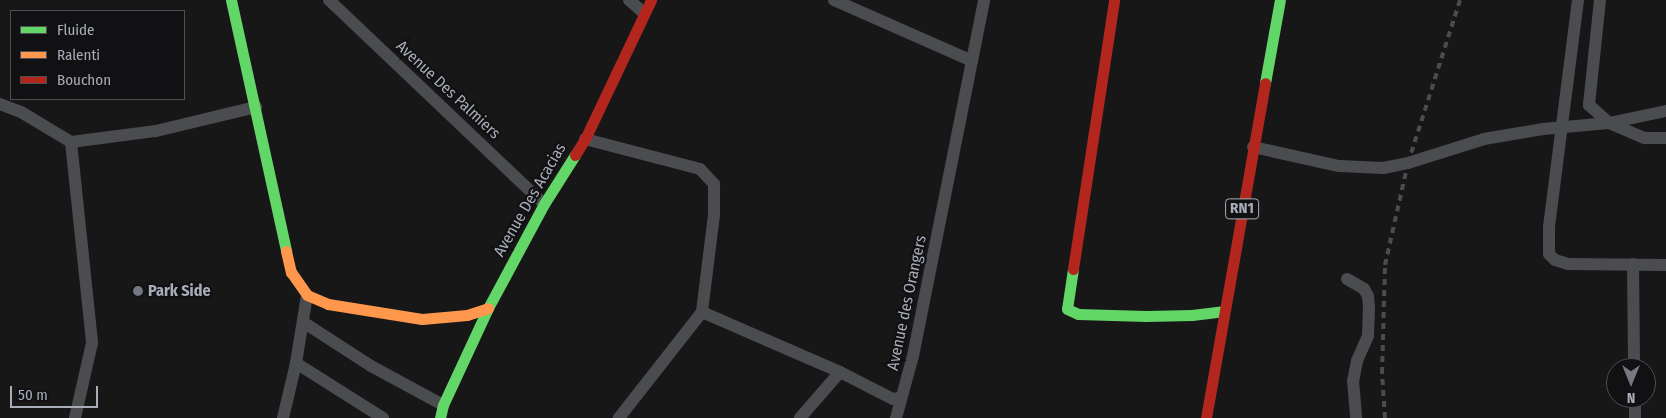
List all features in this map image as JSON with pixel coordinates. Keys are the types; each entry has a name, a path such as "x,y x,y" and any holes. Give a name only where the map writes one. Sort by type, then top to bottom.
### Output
{"main road":[{"path":"231,0 291,272 307,295 328,304 422,319 458,317 488,308"},
{"name":"Avenue Des Acacias","path":"440,418 442,405 488,308 544,204 585,139 644,13 652,0"},
{"path":"1114,0 1067,309 1078,314 1146,316 1192,315 1223,310"},
{"name":"RN1","path":"1206,418 1223,310 1280,0"}],"street":[{"name":"Avenue Des Palmiers","path":"329,0 544,204"},
{"path":"629,0 644,13"},
{"path":"834,0 972,61"},
{"name":"Avenue des Orangers","path":"702,312 840,372 893,399 900,398 904,392 913,356 984,0"},
{"path":"1578,0 1549,226 1549,254 1555,260 1568,264 1666,264"},
{"path":"1600,0 1589,105 1609,123 1645,138 1666,138"},
{"path":"0,104 21,112 71,142 156,130 256,108"},
{"path":"1253,147 1339,166 1383,168 1408,163 1484,139 1562,127 1609,123 1666,111"},
{"path":"585,139 700,169 714,184 714,214 702,312 619,418"},
{"path":"71,142 92,343 76,418"},
{"path":"1633,264 1634,358"},
{"path":"1348,279 1364,289 1368,296 1369,307 1368,336 1357,361 1353,381 1353,406 1356,418"},
{"path":"283,418 296,363 307,295"},
{"path":"303,322 371,366 442,405"},
{"path":"296,363 383,418"},
{"path":"800,418 840,372"},
{"path":"896,418 900,398"}],"railway":[{"path":"1385,418 1382,373 1385,265 1408,163 1460,0"}],"traffic: fast":[{"path":"231,0 286,251"},
{"path":"1265,83 1280,0"},
{"path":"440,418 443,405 488,308 544,204 575,155"},
{"path":"1073,269 1067,309 1078,314 1146,316 1192,315 1223,311"}],"traffic: slow":[{"path":"286,251 291,272 307,295 328,304 422,319 467,315 488,308"}],"traffic: jam":[{"path":"575,155 585,139 651,0"},
{"path":"1073,269 1114,0"},
{"path":"1206,418 1265,83"}],"place":[{"name":"Park Side","path":"138,291"}]}
